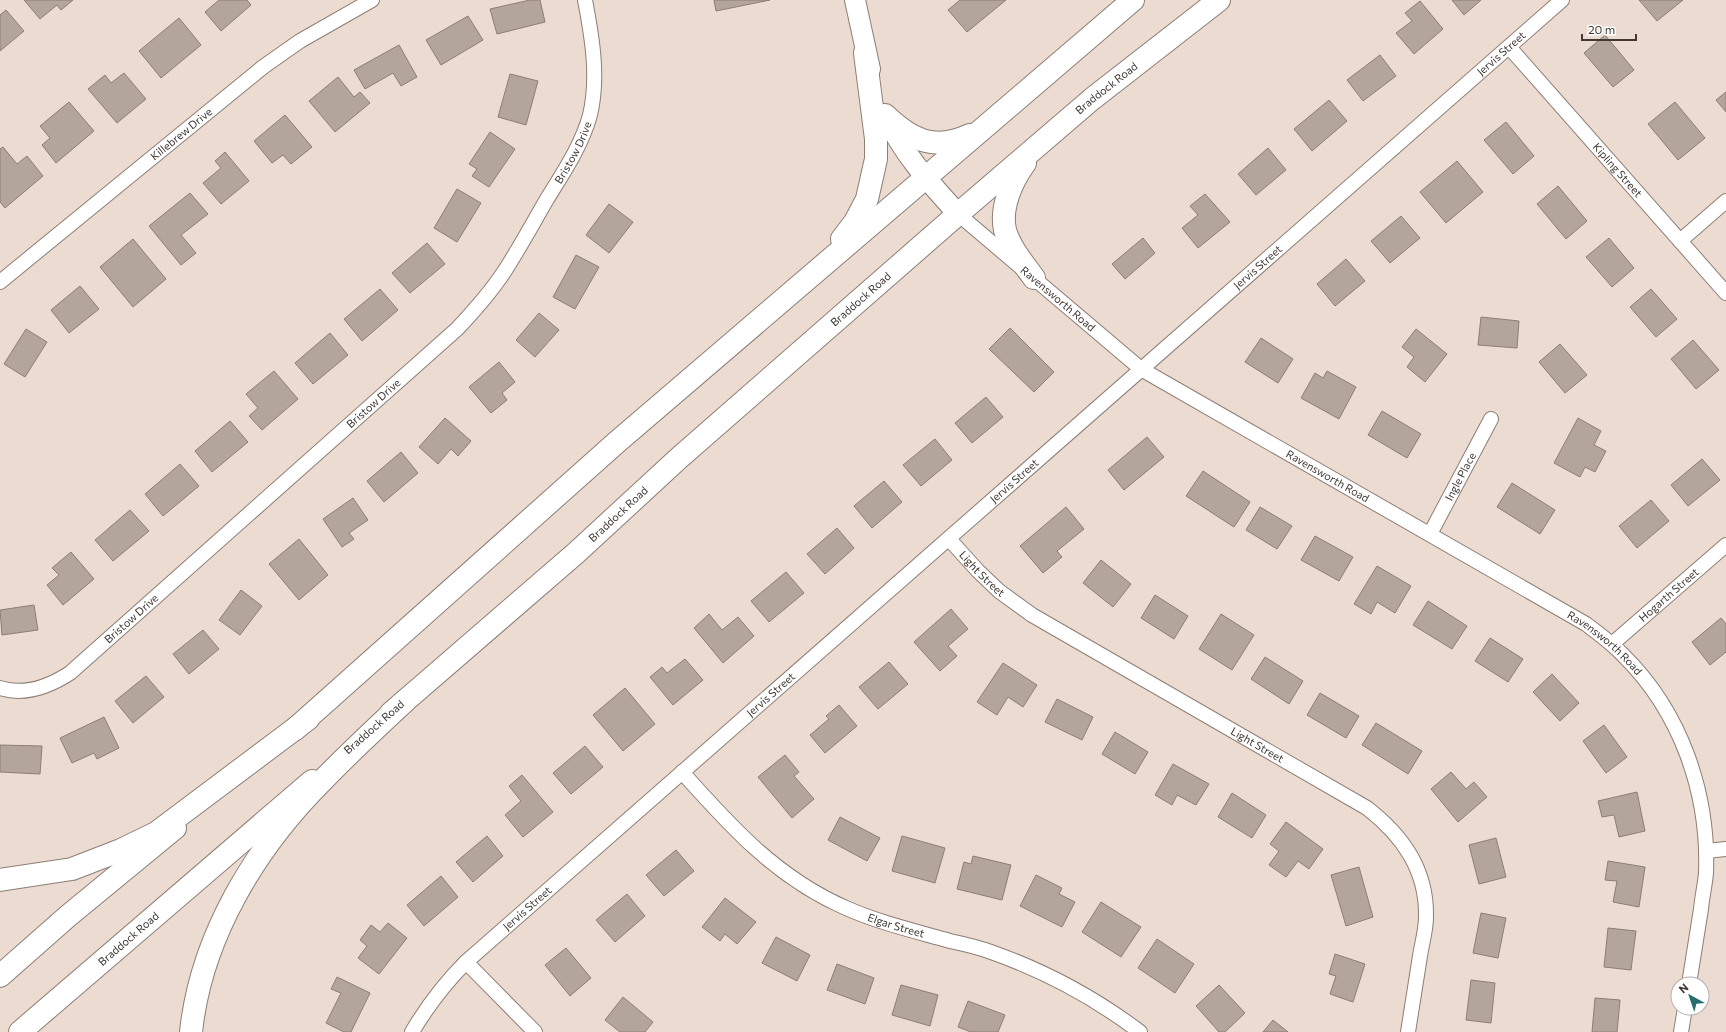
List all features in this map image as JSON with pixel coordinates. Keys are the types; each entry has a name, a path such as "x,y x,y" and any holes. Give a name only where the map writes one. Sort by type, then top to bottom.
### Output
{"main road":[{"name":"Ravensworth Road","path":"855,0 865,53 876,93 895,136 925,178 958,214"},
{"path":"0,976 74,911 308,719 616,442 984,129 1133,0"},
{"name":"Braddock Road","path":"20,1032 576,553 684,454 958,214 1092,99 1219,0"},
{"path":"786,298 837,246 855,222 868,199 876,159 876,139 865,53"},
{"path":"885,115 906,133 937,144 956,141 984,129"},
{"path":"1034,278 1013,248 1005,230 1004,210 1008,194 1018,172 1039,145"},
{"path":"191,1032 192,1017 211,945 229,907 254,866 280,828 321,782 405,700"},
{"path":"0,880 72,869 121,850 156,833 308,719"}],"street":[{"name":"Killebrew Drive","path":"0,282 263,67 300,41 372,0"},
{"name":"Bristow Drive","path":"0,688 19,691 34,690 56,682 70,673 458,329 482,302 508,266 571,160 585,130 590,115 594,77 593,46 585,0"},
{"name":"Jervis Street","path":"466,962 1562,0"},
{"name":"Kipling Street","path":"1509,47 1726,294"},
{"path":"1680,241 1726,200"},
{"name":"Ravensworth Road","path":"958,214 1141,369 1586,624 1625,656 1651,687 1671,718 1686,751 1698,785 1704,818 1706,875 1690,976"},
{"name":"Ingle Place","path":"1430,534 1491,419"},
{"name":"Light Street","path":"948,539 999,591 1032,615 1367,808 1401,839 1414,860 1421,877 1426,896 1426,918 1408,1032"},
{"name":"Hogarth Street","path":"1612,644 1726,545"},
{"name":"Elgar Street","path":"682,772 751,845 779,868 815,892 846,908 890,925 990,951 1032,968 1076,990 1119,1016 1140,1032"},
{"path":"1706,851 1726,849"},
{"path":"412,1032 424,1011 444,985 466,962 535,1032"},
{"path":"1681,1032 1684,1016"}],"building":[{"path":"24,0 73,0 61,10 57,5 40,19"},
{"path":"219,0 247,0 251,5 221,31 205,12"},
{"path":"530,0 540,0 545,22 497,34 490,9"},
{"path":"714,0 770,0 716,11"},
{"path":"960,0 1006,0 967,32 948,10"},
{"path":"1452,0 1481,0 1464,15"},
{"path":"1639,0 1683,0 1657,21"},
{"path":"1420,1 1443,29 1414,54 1396,33 1412,21 1405,13"},
{"path":"6,10 24,31 0,51 0,15"},
{"path":"468,16 483,40 441,65 426,40"},
{"path":"179,18 201,45 161,78 139,51"},
{"path":"1605,35 1634,70 1613,87 1584,53"},
{"path":"399,45 417,77 401,86 393,73 365,89 354,70"},
{"path":"1380,55 1396,76 1363,101 1347,80"},
{"path":"124,73 146,99 117,123 88,89 105,75 111,83"},
{"path":"510,74 538,81 526,125 498,117"},
{"path":"338,77 354,97 360,92 370,103 335,132 309,101"},
{"path":"1726,92 1726,112 1716,100"},
{"path":"1329,100 1347,121 1312,151 1294,129"},
{"path":"69,102 94,131 56,163 42,145 50,138 40,126"},
{"path":"1675,102 1705,138 1678,160 1648,124"},
{"path":"285,115 312,147 291,164 283,155 272,163 254,141"},
{"path":"1506,122 1534,156 1513,174 1484,140"},
{"path":"490,132 515,149 489,187 472,176 477,169 469,164"},
{"path":"3,147 17,164 27,156 43,176 5,208 0,202 0,149"},
{"path":"1268,148 1286,170 1256,195 1238,174"},
{"path":"225,152 249,181 221,204 203,183 221,168 215,161"},
{"path":"1457,161 1483,192 1446,223 1420,192"},
{"path":"1558,186 1587,221 1566,239 1537,204"},
{"path":"457,189 481,203 457,242 434,228"},
{"path":"190,193 208,214 181,235 196,253 181,265 149,226"},
{"path":"1205,194 1230,222 1198,248 1182,228 1198,215 1190,206"},
{"path":"609,204 633,222 609,253 586,235"},
{"path":"1401,216 1420,238 1390,263 1371,241"},
{"path":"1143,238 1155,253 1125,279 1112,264"},
{"path":"1609,238 1634,268 1612,287 1586,257"},
{"path":"133,239 166,279 133,307 100,267"},
{"path":"427,243 445,264 410,293 392,273"},
{"path":"576,255 599,267 575,309 553,297"},
{"path":"1346,259 1365,281 1335,306 1317,284"},
{"path":"80,286 99,309 69,333 51,310"},
{"path":"380,289 398,310 362,341 344,319"},
{"path":"1651,289 1677,319 1656,337 1630,307"},
{"path":"539,313 559,330 535,357 516,340"},
{"path":"1481,317 1519,321 1517,348 1478,345"},
{"path":"1010,328 1054,372 1034,392 989,349"},
{"path":"26,329 47,342 25,377 4,364"},
{"path":"1416,329 1447,354 1425,382 1407,367 1414,357 1402,347"},
{"path":"330,333 348,355 313,384 295,363"},
{"path":"1261,338 1293,359 1278,383 1245,362"},
{"path":"1693,340 1719,370 1696,389 1671,359"},
{"path":"1560,344 1587,375 1565,393 1539,362"},
{"path":"499,362 515,382 502,393 507,400 491,413 469,387"},
{"path":"274,371 298,399 262,430 249,416 258,408 246,394"},
{"path":"1327,371 1356,387 1339,419 1301,398 1315,373 1323,378"},
{"path":"986,397 1003,417 972,443 955,423"},
{"path":"1382,411 1421,434 1407,458 1368,435"},
{"path":"445,418 471,441 458,456 451,449 438,464 419,447"},
{"path":"1578,418 1601,431 1594,445 1606,451 1595,472 1585,467 1580,477 1554,463"},
{"path":"230,421 248,442 212,472 195,451"},
{"path":"1147,437 1164,457 1124,490 1108,470"},
{"path":"935,439 952,460 921,486 903,465"},
{"path":"401,452 418,473 384,502 367,481"},
{"path":"1702,459 1720,480 1688,506 1671,485"},
{"path":"180,464 199,486 163,516 145,494"},
{"path":"1203,471 1250,502 1234,527 1186,496"},
{"path":"884,481 902,502 872,528 854,506"},
{"path":"1512,483 1555,510 1540,534 1497,507"},
{"path":"353,498 368,520 349,533 354,539 342,547 323,519"},
{"path":"1651,500 1669,521 1637,548 1619,526"},
{"path":"1066,507 1084,529 1057,551 1062,557 1043,573 1020,546"},
{"path":"1260,507 1292,526 1277,549 1246,530"},
{"path":"130,510 149,531 113,561 95,540"},
{"path":"837,528 854,548 825,574 807,554"},
{"path":"1315,536 1353,557 1339,581 1301,560"},
{"path":"299,539 328,575 299,600 269,564"},
{"path":"71,552 94,579 63,605 47,585 59,575 52,568"},
{"path":"1101,560 1131,584 1113,607 1083,583"},
{"path":"1377,566 1411,586 1395,613 1377,602 1371,614 1354,604"},
{"path":"786,572 804,593 769,622 751,601"},
{"path":"241,590 262,606 240,635 219,620"},
{"path":"1155,595 1188,616 1174,639 1141,618"},
{"path":"1428,601 1467,626 1452,649 1413,625"},
{"path":"34,605 38,630 2,635 0,610"},
{"path":"951,609 968,629 948,646 957,656 940,671 914,642"},
{"path":"709,614 722,630 738,617 754,636 723,663 694,628"},
{"path":"1221,614 1254,635 1232,670 1199,649"},
{"path":"1721,618 1726,624 1726,652 1710,665 1692,642"},
{"path":"203,630 219,649 189,674 173,654"},
{"path":"1490,638 1523,659 1508,682 1475,661"},
{"path":"1265,657 1303,681 1289,704 1251,679"},
{"path":"685,659 703,680 673,705 650,677 662,667 667,673"},
{"path":"889,662 908,684 878,709 859,687"},
{"path":"1003,663 1037,685 1023,707 1008,697 997,715 977,702"},
{"path":"1552,674 1579,703 1560,721 1533,692"},
{"path":"146,676 164,697 133,723 115,701"},
{"path":"625,688 655,724 623,751 593,715"},
{"path":"1320,693 1359,716 1346,738 1307,715"},
{"path":"1057,699 1093,717 1082,740 1045,722"},
{"path":"839,705 857,726 825,753 810,735 829,719 826,716"},
{"path":"104,717 119,748 97,759 94,753 72,763 60,738"},
{"path":"1376,723 1422,751 1408,774 1362,745"},
{"path":"1604,725 1627,757 1606,773 1583,741"},
{"path":"1115,732 1148,752 1135,774 1102,754"},
{"path":"0,745 42,746 40,774 0,772"},
{"path":"585,746 603,767 571,794 553,773"},
{"path":"785,755 799,772 794,776 814,799 792,818 758,777"},
{"path":"1173,764 1209,784 1196,805 1177,795 1172,805 1155,795"},
{"path":"1451,772 1466,789 1474,782 1487,797 1458,822 1431,789"},
{"path":"522,775 553,812 523,837 505,815 521,801 509,786"},
{"path":"1637,792 1645,831 1619,837 1614,815 1602,817 1598,801"},
{"path":"1232,793 1266,815 1252,838 1218,817"},
{"path":"840,817 880,838 867,861 828,840"},
{"path":"1286,822 1323,849 1309,869 1298,861 1286,877 1269,865 1279,851 1270,844"},
{"path":"487,836 503,856 473,882 456,862"},
{"path":"902,836 945,848 935,883 892,871"},
{"path":"1496,838 1506,877 1479,884 1469,845"},
{"path":"676,850 694,871 664,896 646,875"},
{"path":"973,856 1011,865 1002,900 957,889 964,862 971,864"},
{"path":"1608,861 1645,867 1639,907 1613,902 1617,881 1605,880"},
{"path":"1359,867 1373,917 1346,926 1331,875"},
{"path":"1036,875 1062,888 1059,894 1075,902 1062,927 1020,906"},
{"path":"441,876 458,897 424,926 407,905"},
{"path":"627,894 645,916 615,942 596,920"},
{"path":"725,898 756,922 737,944 725,934 720,941 702,927"},
{"path":"1101,902 1141,927 1121,957 1082,932"},
{"path":"1481,913 1506,918 1498,958 1473,953"},
{"path":"388,923 407,938 379,974 358,958 367,946 360,940 371,925 380,932"},
{"path":"1608,928 1636,931 1631,970 1604,967"},
{"path":"776,937 810,955 797,981 762,963"},
{"path":"1157,939 1194,964 1175,993 1138,968"},
{"path":"566,948 591,978 570,996 545,965"},
{"path":"1335,954 1365,964 1353,1002 1330,994 1336,976 1329,974"},
{"path":"837,964 874,978 865,1004 827,990"},
{"path":"337,977 370,993 351,1032 344,1032 326,1023 341,993 331,989"},
{"path":"1471,980 1495,983 1491,1023 1466,1020"},
{"path":"901,985 938,995 930,1026 892,1015"},
{"path":"1219,985 1245,1013 1225,1032 1219,1032 1196,1006"},
{"path":"623,997 653,1022 645,1032 620,1032 605,1020"},
{"path":"1595,998 1620,1000 1617,1032 1592,1032"},
{"path":"968,1001 1005,1015 998,1032 971,1032 958,1027"},
{"path":"1273,1020 1288,1032 1263,1032"}]}
